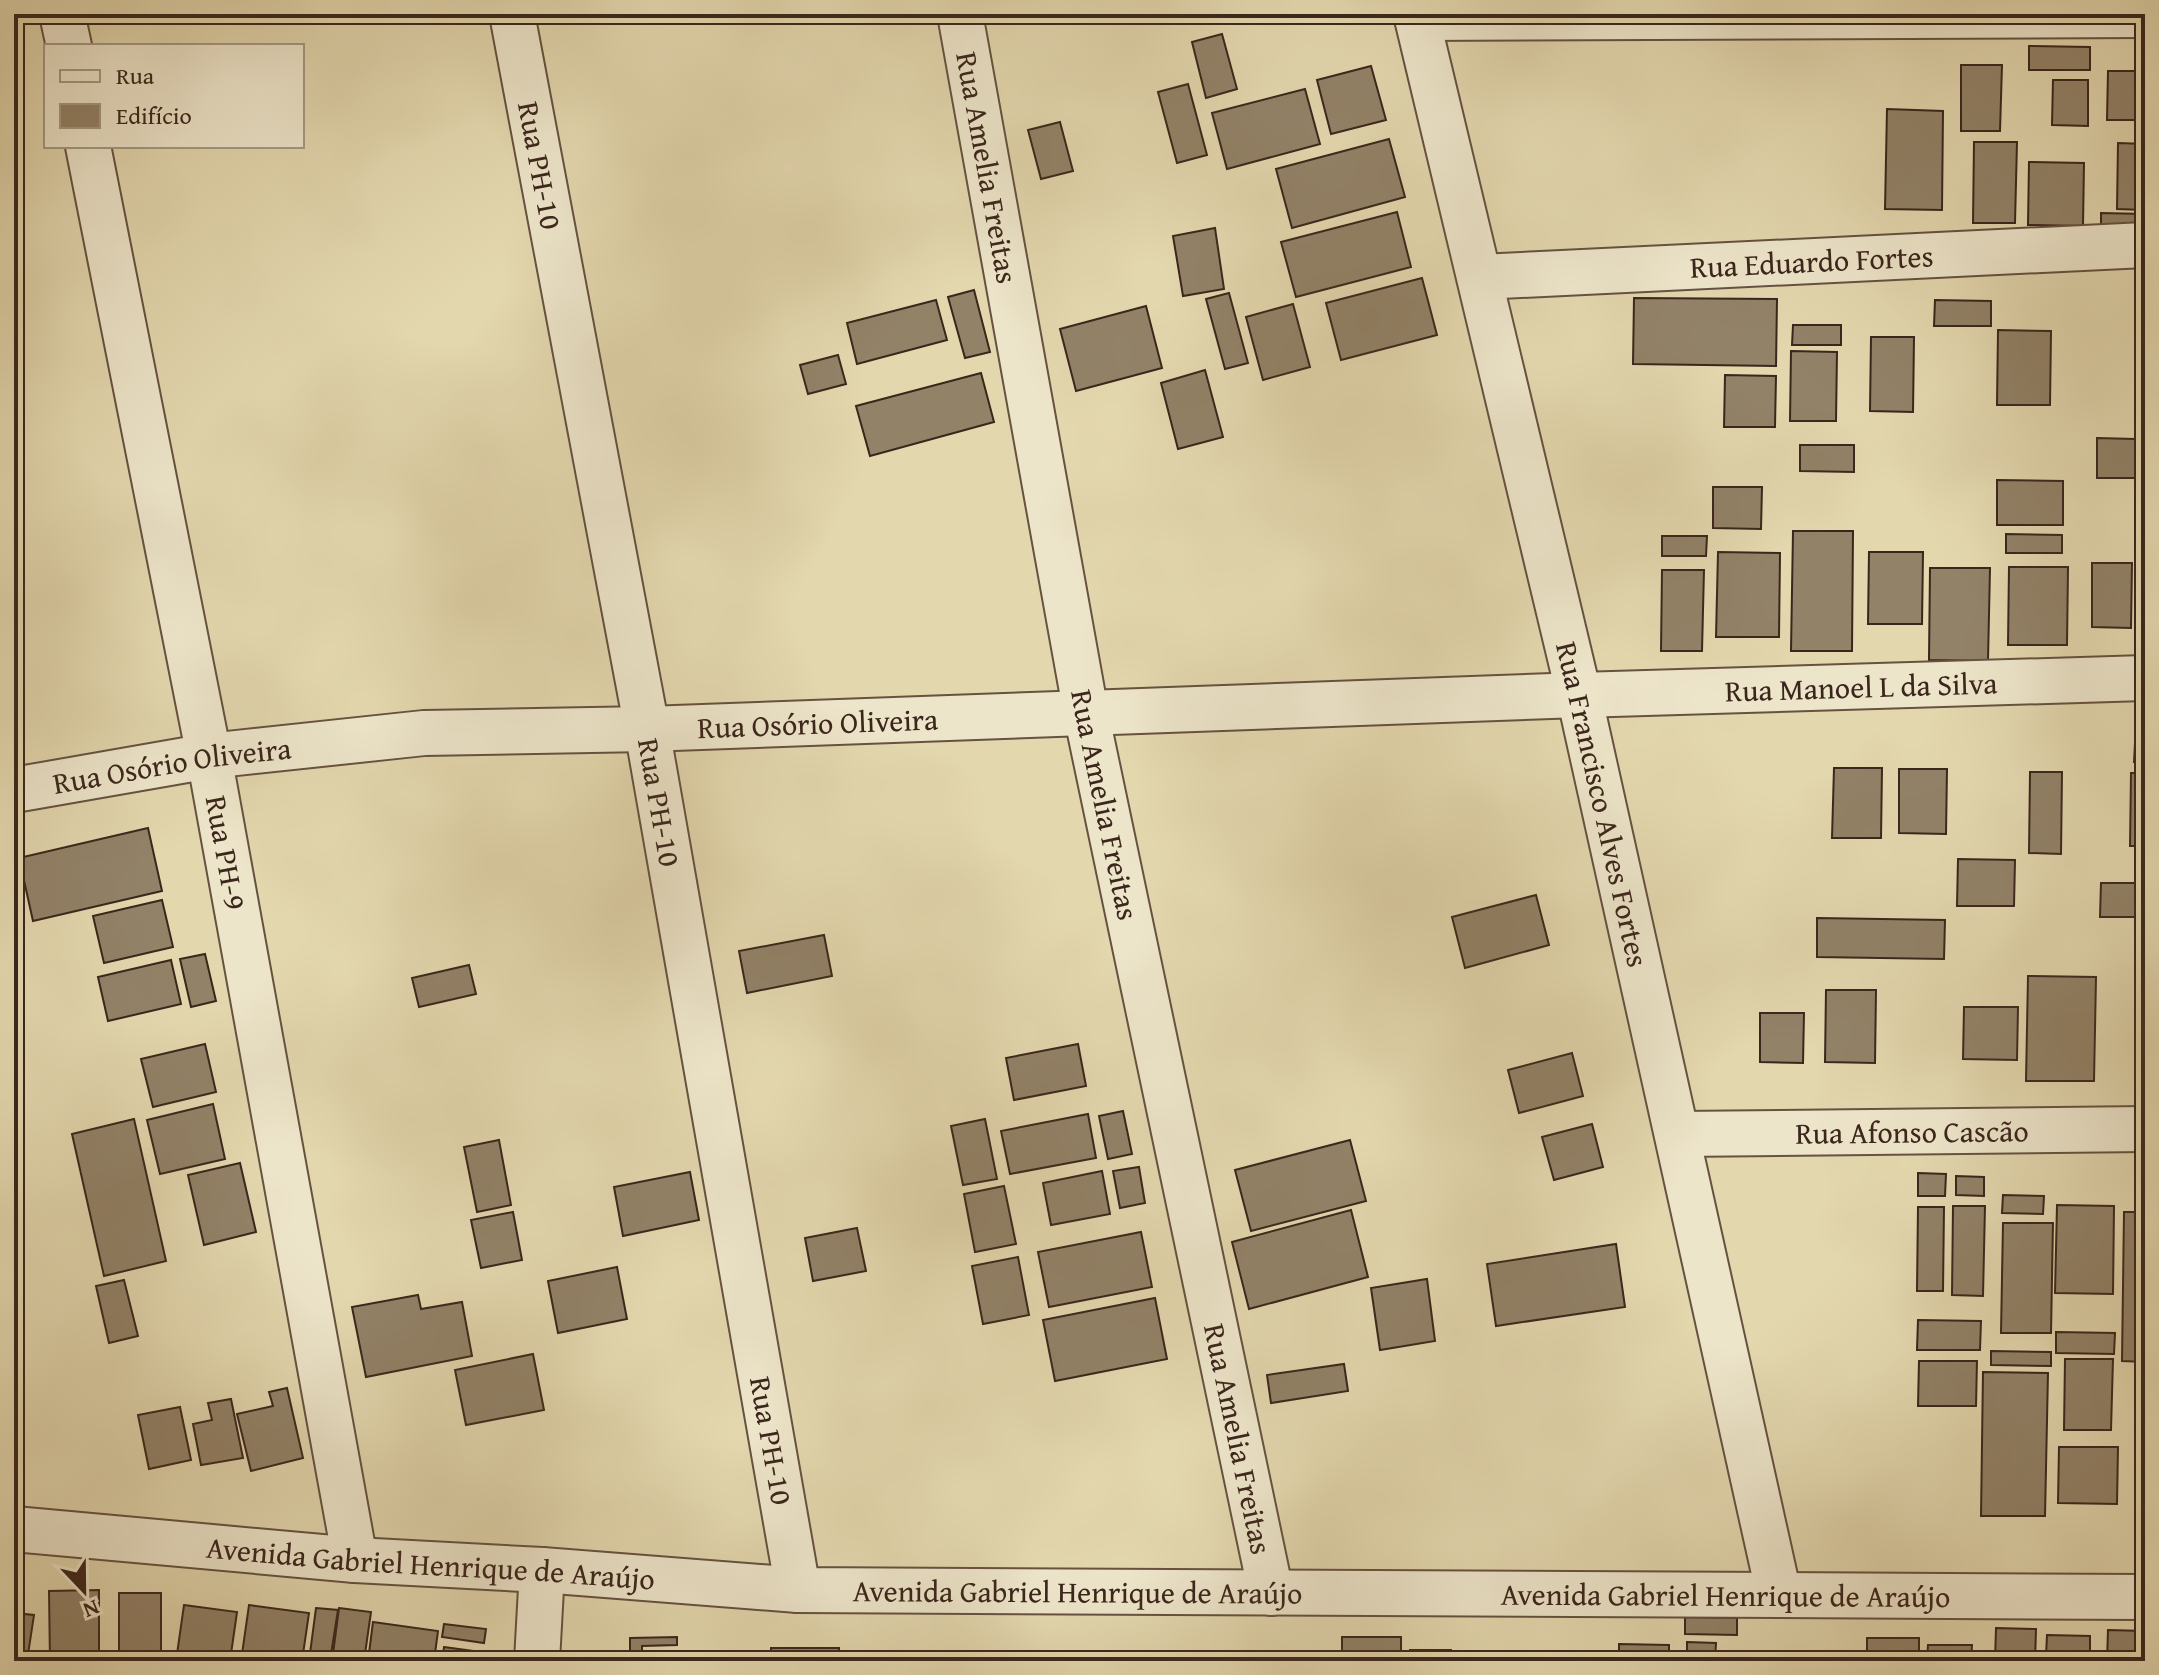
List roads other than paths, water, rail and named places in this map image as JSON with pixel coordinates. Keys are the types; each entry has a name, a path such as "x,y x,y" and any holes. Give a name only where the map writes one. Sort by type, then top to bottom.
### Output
{"street":[{"path":"62,14 69,44"},
{"name":"Rua PH-10","path":"512,14 647,729 798,1590"},
{"name":"Rua Amelia Freitas","path":"960,14 1086,713 1271,1593"},
{"path":"1416,16 2145,15"},
{"name":"Rua Francisco Alves Fortes","path":"1416,16 1579,695 1779,1595"},
{"name":"Rua PH-9","path":"88,148 209,756 355,1560"},
{"name":"Rua Eduardo Fortes","path":"1480,277 2145,245"},
{"name":"Rua Manoel L da Silva","path":"1579,695 2145,678"},
{"name":"Rua Osório Oliveira","path":"14,790 209,756 424,733 647,729 1579,695"},
{"name":"Rua Afonso Cascão","path":"1678,1134 2145,1129"},
{"name":"Avenida Gabriel Henrique de Araújo","path":"14,1529 355,1560 542,1570 798,1590 2145,1597"},
{"path":"537,1661 542,1570"}]}
